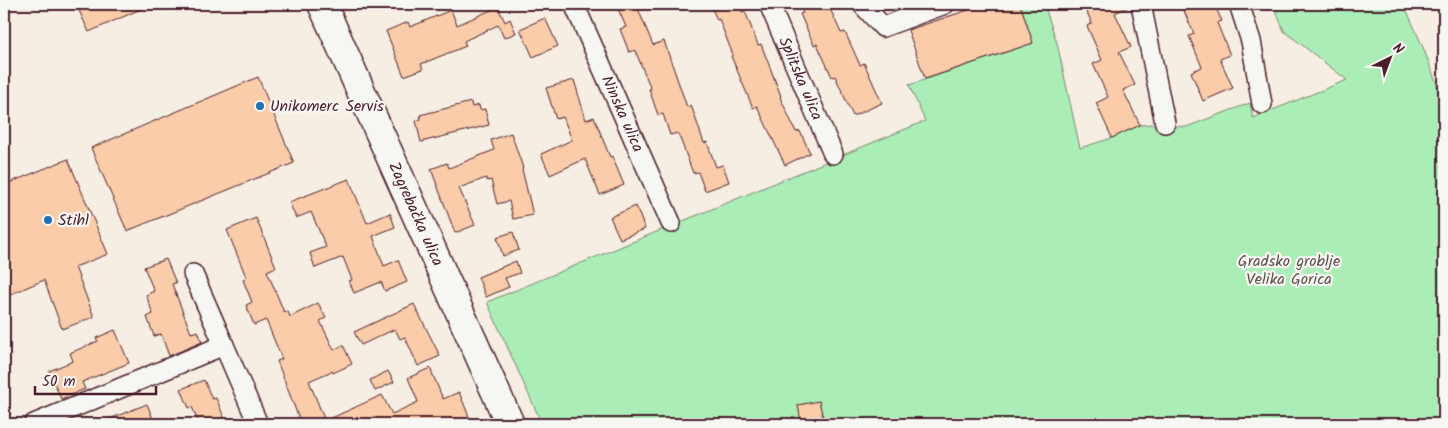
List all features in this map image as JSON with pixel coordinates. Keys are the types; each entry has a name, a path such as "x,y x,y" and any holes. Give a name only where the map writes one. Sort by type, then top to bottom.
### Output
{"main road":[{"name":"Zagrebačka ulica","path":"322,4 510,424"}],"street":[{"name":"Ninska ulica","path":"574,4 672,224"},
{"name":"Splitska ulica","path":"768,4 833,154"},
{"path":"862,4 883,27 945,4"},
{"path":"1141,4 1165,123"},
{"path":"1239,4 1251,41 1262,104"},
{"path":"193,274 258,424"},
{"path":"34,424 224,345"}],"green space":[{"name":"Gradsko groblje Velika Gorica","path":"1020,4 1044,4 1057,43 1080,148 1112,138 1140,125 1152,124 1186,127 1250,103 1253,118 1347,80 1284,31 1273,4 1404,4 1425,52 1444,104 1444,424 542,424 487,302 925,121 909,85 1033,43"}],"building":[{"path":"76,4 152,4 89,32"},
{"path":"616,4 636,4 653,45 664,41 687,107 691,105 704,143 707,142 716,167 723,165 729,182 705,191 698,172 693,173 678,133 670,135 663,114 658,115 649,89 651,89 635,50 629,52 620,29 626,27"},
{"path":"710,4 738,4 742,12 745,11 758,45 761,44 780,97 796,132 800,131 810,153 785,165 757,106 753,108 731,56 733,55 719,19 717,20"},
{"path":"799,4 828,4 841,33 845,32 860,65 864,63 882,103 853,116 835,76 832,77 817,44 814,45 800,14 803,13"},
{"path":"986,4 1020,4 1033,43 925,79 908,30"},
{"path":"1083,4 1130,4 1130,6 1115,13 1131,47 1119,52 1135,85 1123,90 1140,125 1112,138 1096,103 1108,97 1093,64 1102,60 1087,26 1092,23"},
{"path":"1181,4 1214,4 1222,21 1217,23 1230,55 1220,59 1233,88 1203,101 1191,72 1202,67 1189,36 1194,34"},
{"path":"498,7 505,22 510,19 516,33 504,38 498,25 464,41 466,46 421,64 423,69 404,76 386,31 408,22 410,27 451,10 457,25"},
{"path":"545,18 558,46 533,57 520,29"},
{"path":"258,77 294,163 127,231 91,148"},
{"path":"574,80 586,120 594,117 610,157 612,156 624,185 600,195 585,159 550,175 541,154 572,140 563,117 556,119 546,88"},
{"path":"471,102 472,107 479,105 480,110 485,109 489,125 421,142 416,121 421,119 420,115"},
{"path":"511,133 523,168 533,215 513,219 509,201 497,204 491,180 487,181 486,178 459,188 475,225 455,233 431,169 447,163 449,168 494,150 491,140"},
{"name":"Stihl","path":"68,159 108,254 75,267 94,317 62,329 44,280 4,297 4,185"},
{"path":"349,179 367,223 390,213 395,227 373,236 384,266 398,260 407,282 385,291 381,282 354,293 349,281 352,280 343,257 315,268 310,253 326,247 311,212 296,218 289,202"},
{"path":"636,206 645,229 620,239 610,217"},
{"path":"256,218 276,267 267,271 284,312 288,311 290,317 318,303 326,318 320,321 334,350 343,345 352,364 309,381 325,421 382,395 392,414 418,402 408,378 430,368 443,399 459,392 472,424 301,424 277,361 282,359 266,320 254,325 246,305 252,302 243,280 247,279 227,230"},
{"path":"513,232 519,250 503,256 497,237"},
{"path":"166,259 176,283 172,284 191,333 198,331 202,342 169,356 161,334 154,336 147,317 153,314 146,295 154,291 144,267"},
{"path":"516,261 520,273 505,278 509,287 486,297 478,277"},
{"path":"414,304 440,356 418,366 405,337 400,339 395,329 361,345 354,332"},
{"path":"115,330 129,363 82,382 85,389 61,399 49,371 73,361 70,353 98,341 96,338"},
{"path":"388,371 394,382 375,391 370,380"},
{"path":"204,380 212,399 216,398 226,422 199,424 192,407 189,408 181,389"},
{"path":"819,401 823,418 801,422 798,405"},
{"path":"147,404 155,424 97,424"}],"place":[{"name":"Unikomerc Servis","path":"260,106"},
{"name":"Stihl","path":"48,220"}]}
